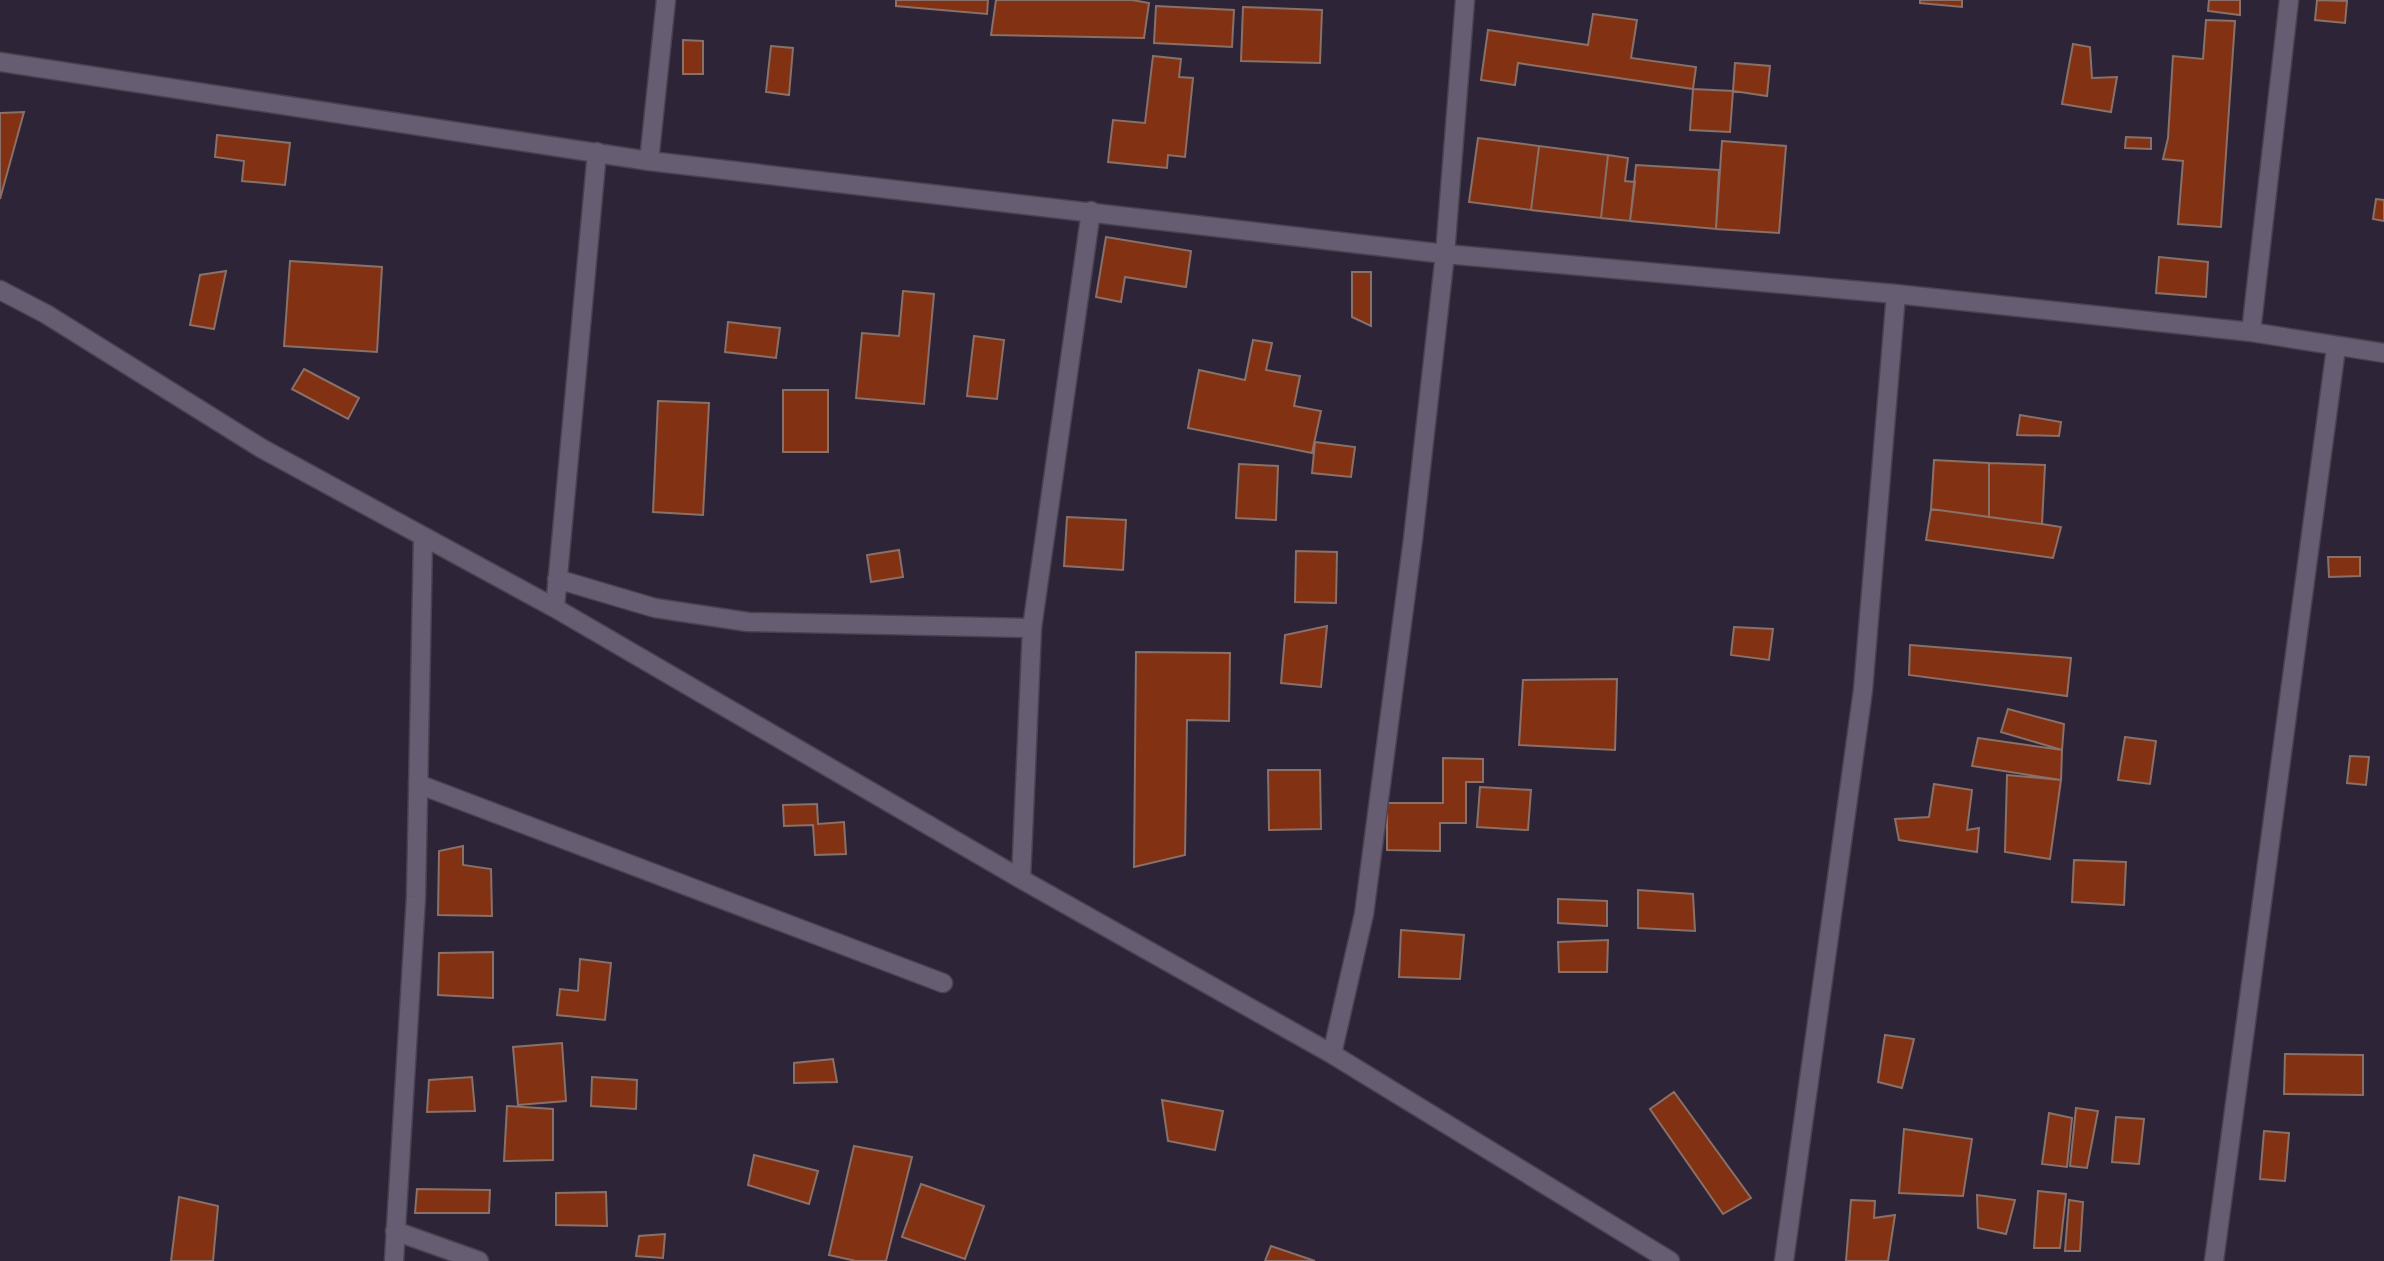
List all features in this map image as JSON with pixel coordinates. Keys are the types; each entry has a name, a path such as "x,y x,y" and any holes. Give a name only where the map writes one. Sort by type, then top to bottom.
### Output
{"street":[{"path":"649,161 666,0"},
{"path":"1332,1054 1364,914 1413,539 1445,254 1465,0"},
{"path":"2251,332 2289,0"},
{"path":"0,62 649,161 1445,254 1896,294 2251,332 2336,348 2384,353"},
{"path":"555,608 597,152"},
{"path":"1021,879 1031,628 1091,211"},
{"path":"0,290 46,314 261,448 423,539 555,608 1021,879 1332,1054 1670,1261"},
{"path":"1784,1261 1863,690 1896,294"},
{"path":"2214,1261 2336,348"},
{"path":"394,1261 416,897 423,539"},
{"path":"557,579 655,608 747,622 1031,628"},
{"path":"418,784 943,983"},
{"path":"395,1231 480,1261"}],"building":[{"path":"896,0 988,0 987,14 896,6"},
{"path":"996,0 1132,0 1149,3 1144,38 991,35"},
{"path":"1920,0 1962,0 1962,7 1920,3"},
{"path":"2209,0 2240,0 2240,15 2208,11"},
{"path":"2317,0 2347,1 2345,23 2315,20"},
{"path":"1156,6 1234,10 1232,47 1154,43"},
{"path":"1243,7 1322,10 1320,63 1241,61"},
{"path":"1593,14 1637,20 1631,58 1696,67 1693,89 1518,63 1515,85 1481,80 1488,30 1588,45"},
{"path":"2206,20 2235,21 2221,227 2178,224 2183,161 2163,159 2168,138 2173,56 2203,59"},
{"path":"683,40 703,41 703,74 683,74"},
{"path":"2073,44 2090,47 2092,78 2117,77 2111,112 2062,104"},
{"path":"771,46 793,48 789,95 766,92"},
{"path":"1153,56 1181,59 1179,77 1193,78 1185,157 1168,155 1167,168 1108,162 1113,120 1145,123"},
{"path":"1735,63 1770,66 1767,96 1733,91"},
{"path":"1693,89 1733,91 1730,132 1690,130"},
{"path":"24,112 0,199 0,113"},
{"path":"217,135 290,143 285,185 242,181 244,161 215,157"},
{"path":"2126,137 2151,138 2151,149 2125,148"},
{"path":"1478,138 1539,146 1531,210 1469,202"},
{"path":"1722,141 1786,146 1779,233 1716,229"},
{"path":"1539,146 1608,155 1601,218 1531,210"},
{"path":"1608,155 1628,158 1625,181 1635,182 1630,221 1601,218"},
{"path":"1636,165 1719,170 1716,229 1630,221"},
{"path":"2376,199 2384,200 2384,221 2373,219"},
{"path":"1106,237 1191,251 1186,287 1125,277 1121,302 1096,297"},
{"path":"2159,257 2208,262 2206,297 2156,293"},
{"path":"290,261 382,267 377,352 284,346"},
{"path":"226,271 214,329 190,325 200,275"},
{"path":"1352,272 1371,272 1371,326 1352,317"},
{"path":"903,291 934,294 924,404 856,398 862,333 899,336"},
{"path":"728,322 780,328 776,358 725,352"},
{"path":"974,336 1004,340 997,399 967,396"},
{"path":"1253,340 1272,343 1266,370 1300,376 1294,406 1321,411 1312,453 1188,428 1199,370 1245,380"},
{"path":"304,369 359,398 348,419 292,389"},
{"path":"783,390 828,390 828,452 783,452"},
{"path":"658,401 709,403 703,515 653,512"},
{"path":"2020,415 2061,422 2059,436 2017,435"},
{"path":"1315,442 1355,447 1351,477 1312,473"},
{"path":"1934,460 1989,463 1989,517 1931,509"},
{"path":"1989,463 2045,465 2042,524 1989,517"},
{"path":"1239,464 1278,466 1276,520 1236,518"},
{"path":"1931,509 2061,527 2053,558 1926,540"},
{"path":"1067,517 1126,520 1123,570 1064,566"},
{"path":"899,550 903,577 871,582 867,555"},
{"path":"1296,551 1337,552 1336,603 1295,602"},
{"path":"2328,557 2360,557 2360,576 2329,577"},
{"path":"1327,626 1321,687 1281,683 1285,635"},
{"path":"1734,627 1773,629 1769,660 1731,655"},
{"path":"1910,645 2071,658 2067,696 1909,675"},
{"path":"1136,652 1230,653 1229,721 1187,720 1185,855 1134,867"},
{"path":"1617,679 1615,750 1519,745 1523,680"},
{"path":"2008,709 2064,724 2062,750 2001,732"},
{"path":"2125,737 2156,741 2150,784 2118,780"},
{"path":"1978,738 2062,750 2061,780 1972,766"},
{"path":"2350,756 2369,757 2366,785 2347,783"},
{"path":"1443,758 1483,759 1483,782 1466,782 1466,823 1440,823 1440,851 1387,850 1387,803 1443,803"},
{"path":"1268,770 1320,770 1321,829 1269,830"},
{"path":"2007,775 2061,780 2050,859 2005,852"},
{"path":"1934,784 1972,790 1967,830 1979,828 1977,852 1899,840 1895,819 1929,817"},
{"path":"1480,787 1531,790 1528,830 1477,827"},
{"path":"817,804 818,824 844,822 846,854 815,855 813,825 784,826 783,805"},
{"path":"463,846 463,865 491,869 492,916 438,915 439,851"},
{"path":"2074,860 2126,862 2124,905 2072,902"},
{"path":"1638,890 1693,894 1695,931 1638,928"},
{"path":"1558,899 1607,901 1607,926 1558,923"},
{"path":"1401,930 1464,935 1460,979 1399,977"},
{"path":"1608,940 1607,972 1559,972 1558,942"},
{"path":"493,952 493,998 438,995 439,953"},
{"path":"580,959 611,963 605,1020 557,1015 560,989 578,991"},
{"path":"1885,1035 1914,1039 1902,1088 1878,1082"},
{"path":"562,1043 566,1101 518,1105 513,1047"},
{"path":"2285,1054 2363,1055 2363,1095 2284,1094"},
{"path":"833,1059 837,1082 794,1083 794,1063"},
{"path":"472,1077 475,1111 427,1112 429,1080"},
{"path":"592,1077 637,1080 636,1109 591,1106"},
{"path":"1674,1092 1751,1198 1723,1214 1650,1109"},
{"path":"1162,1100 1223,1111 1215,1150 1168,1141"},
{"path":"507,1106 553,1109 553,1160 504,1161"},
{"path":"2076,1108 2098,1111 2087,1168 2070,1166"},
{"path":"2049,1113 2072,1118 2067,1167 2042,1164"},
{"path":"2116,1117 2144,1119 2139,1164 2112,1162"},
{"path":"1904,1129 1972,1139 1963,1196 1899,1193"},
{"path":"2264,1131 2289,1133 2285,1181 2260,1179"},
{"path":"854,1146 912,1157 886,1261 856,1261 829,1255"},
{"path":"754,1155 818,1171 809,1204 748,1185"},
{"path":"921,1184 984,1206 965,1259 902,1237"},
{"path":"417,1189 490,1190 489,1213 415,1213"},
{"path":"2038,1191 2066,1194 2060,1248 2034,1248"},
{"path":"606,1192 607,1226 556,1225 556,1193"},
{"path":"1977,1195 2015,1200 2006,1234 1978,1228"},
{"path":"179,1197 218,1206 213,1261 171,1261"},
{"path":"1851,1200 1875,1201 1874,1218 1895,1215 1888,1261 1846,1261"},
{"path":"2069,1200 2083,1202 2080,1251 2065,1251"},
{"path":"665,1234 663,1258 636,1256 639,1236"},
{"path":"1271,1246 1315,1261 1265,1261"}]}
